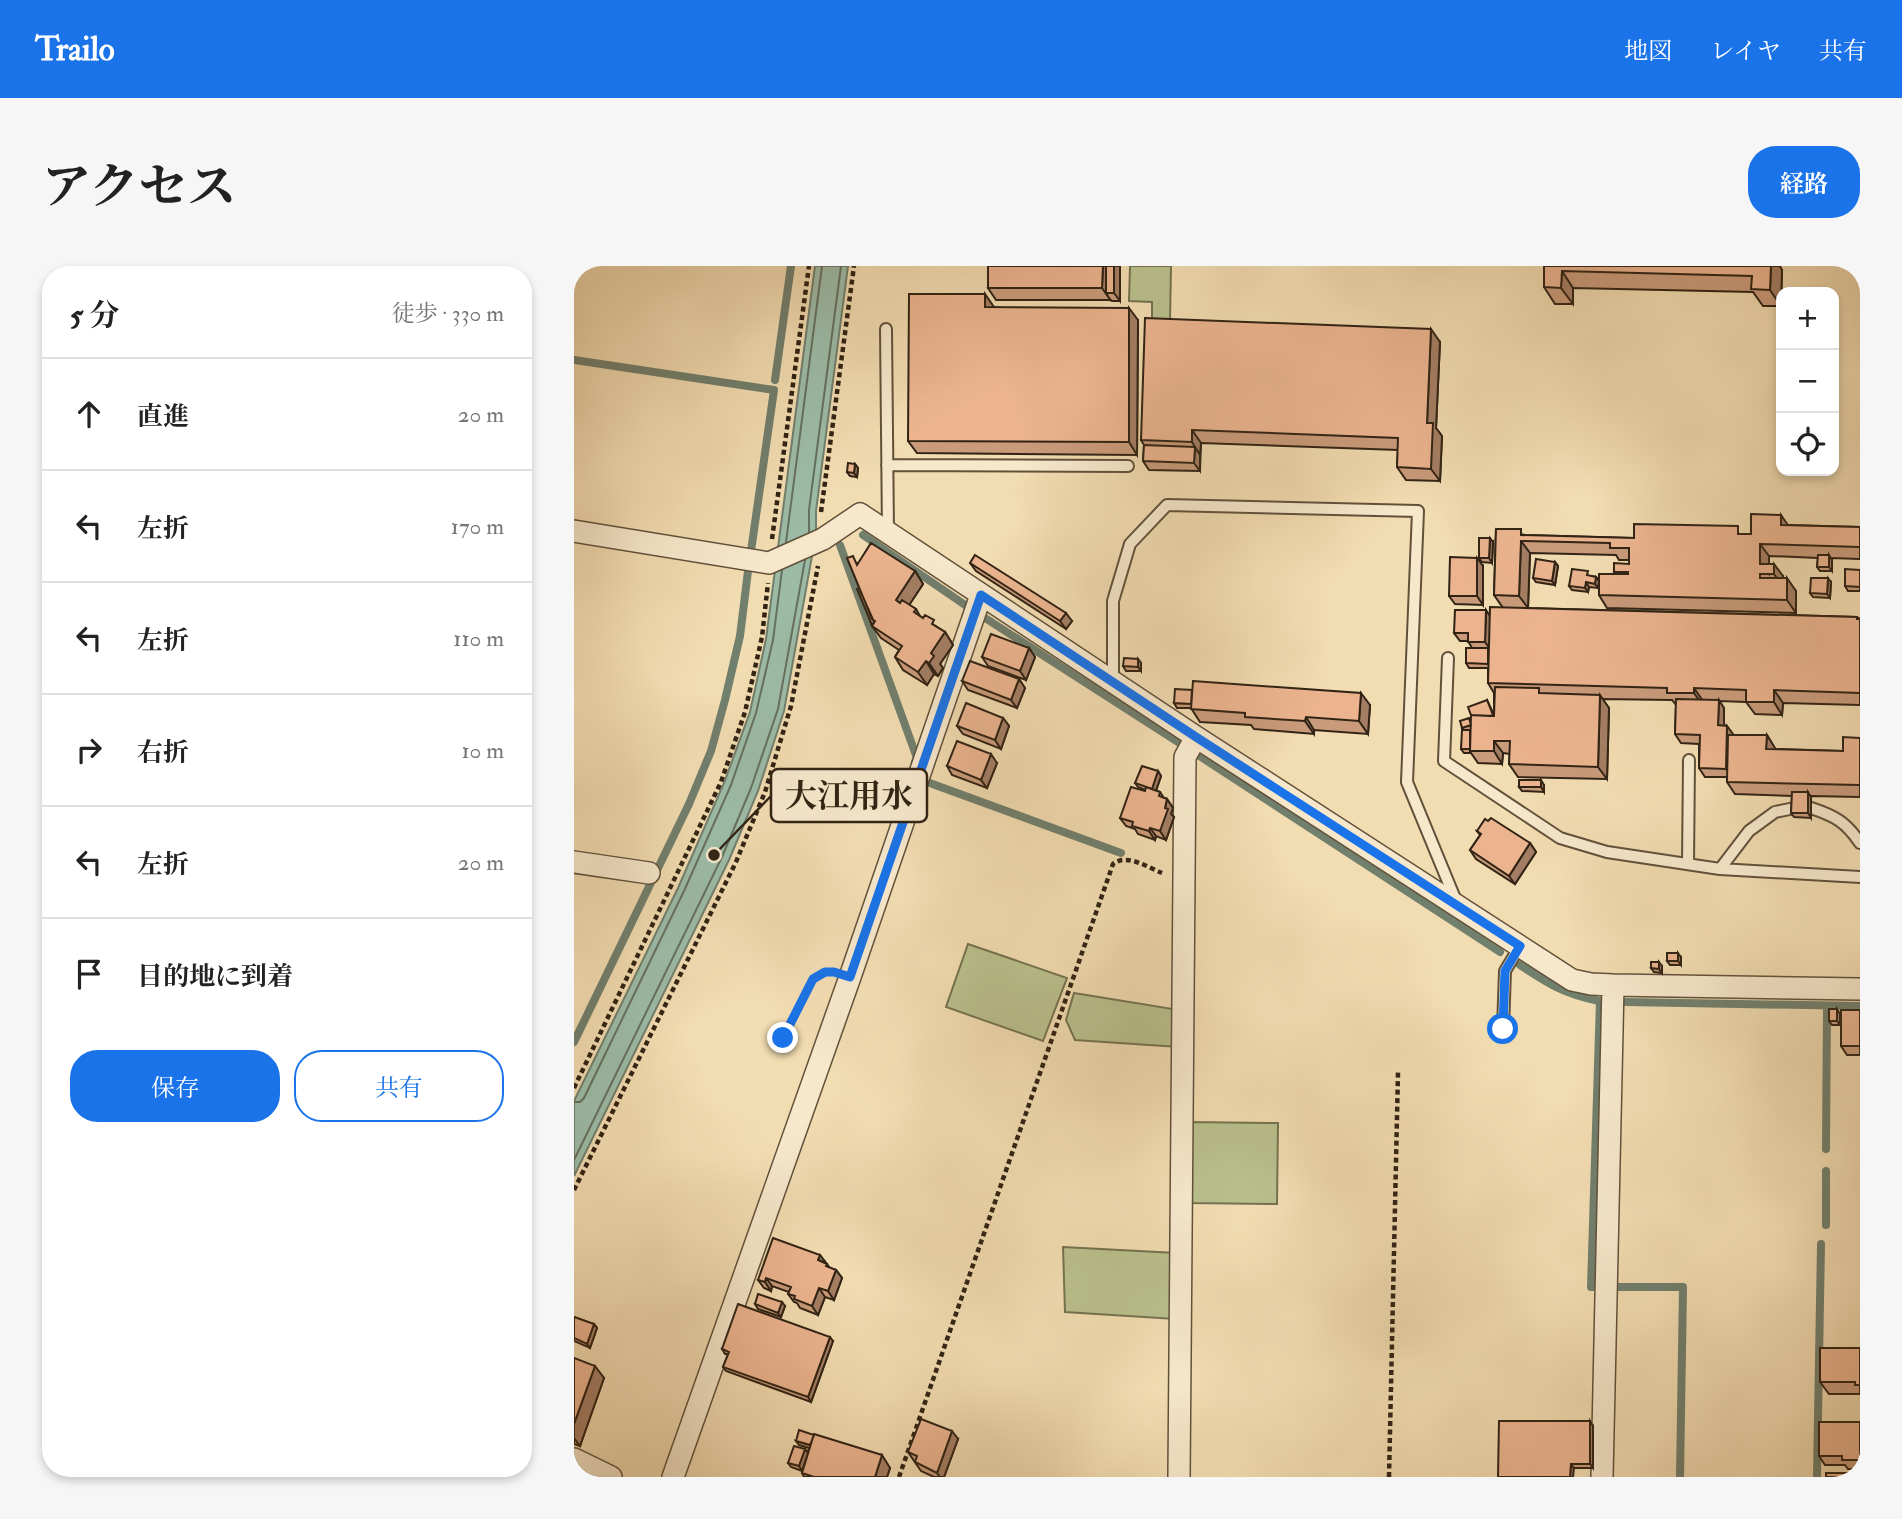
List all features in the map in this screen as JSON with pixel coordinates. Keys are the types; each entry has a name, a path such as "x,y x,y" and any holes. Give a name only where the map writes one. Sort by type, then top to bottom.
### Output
{"street":[{"path":"574,531 772,562 820,541 860,514 1196,737 1572,979 1591,984 1613,985 1860,989"},
{"path":"673,1477 850,977 981,595"},
{"path":"1179,1477 1185,757 1196,737"},
{"path":"574,862 649,873"},
{"path":"1602,1477 1613,985"},
{"path":"574,1460 611,1477"}],"lane":[{"path":"886,329 888,533"},
{"path":"887,466 1128,466"},
{"path":"1113,682 1113,601 1130,544 1167,505 1418,511 1407,782 1459,907"},
{"path":"1448,657 1444,761 1560,838 1607,852 1720,869 1860,877"},
{"path":"1688,864 1689,760"},
{"path":"1720,869 1749,831 1775,812 1795,808"},
{"path":"1811,808 1832,815 1850,829 1860,843"},
{"path":"1503,1029 1505,971 1520,946"}],"path":[{"path":"574,1088 699,831 721,782 746,712 762,636 809,266"},
{"path":"574,1191 736,862 765,792 791,706 820,541 821,512 854,266"},
{"path":"899,1477 1113,864 1119,859 1126,859 1185,882"},
{"path":"783,1038 813,979 825,972 850,977"},
{"path":"1389,1477 1398,1072"}],"green space":[{"path":"1130,266 1171,266 1170,323 1152,323 1152,302 1129,301"},
{"path":"968,944 1067,978 1043,1041 946,1007"},
{"path":"1074,993 1179,1010 1178,1047 1075,1040 1066,1020"},
{"path":"1188,1122 1278,1123 1277,1204 1188,1203"},
{"path":"1063,1247 1176,1253 1175,1319 1065,1312"}],"water":[{"path":"815,266 848,266 816,511 816,534 784,711 758,791 729,860 574,1176 574,1101 678,888 724,783 750,712 766,639"}],"building":[{"path":"988,266 1103,266 1102,288 988,288"},
{"path":"1106,266 1114,266 1114,293 1106,293"},
{"path":"1544,266 1771,266 1770,290 1751,289 1752,276 1562,271 1561,288 1544,287"},
{"path":"909,294 985,294 985,307 1129,308 1129,442 908,441"},
{"path":"1145,318 1431,329 1427,423 1433,423 1431,469 1397,467 1398,438 1192,430 1192,442 1141,440"},
{"path":"1144,445 1195,447 1194,463 1143,461"},
{"path":"848,463 855,464 854,473 847,472"},
{"path":"1751,514 1781,515 1781,525 1860,527 1860,547 1760,544 1760,564 1774,564 1774,574 1760,574 1760,578 1787,578 1787,600 1599,595 1599,574 1628,574 1614,572 1614,563 1629,564 1629,548 1610,548 1610,543 1521,541 1519,596 1494,595 1496,529 1521,529 1521,535 1634,538 1634,524 1738,526 1738,534 1751,534"},
{"path":"1479,538 1490,538 1489,558 1479,558"},
{"path":"871,543 915,571 896,600 900,603 902,600 916,609 914,612 923,618 925,615 934,620 932,624 945,632 931,653 934,656 929,663 926,661 918,672 895,657 902,646 872,626 875,621 847,558 853,556 857,565"},
{"path":"975,555 1066,613 1060,621 970,563"},
{"path":"1818,555 1829,555 1829,567 1817,567"},
{"path":"1450,557 1477,558 1477,596 1449,596"},
{"path":"1536,559 1555,562 1552,581 1533,578"},
{"path":"1572,569 1588,571 1587,575 1596,577 1595,584 1586,582 1585,588 1569,586"},
{"path":"1845,569 1860,570 1860,587 1845,586"},
{"path":"1811,578 1828,578 1827,594 1810,593"},
{"path":"859,588 874,622 872,625 857,589"},
{"path":"1490,607 1857,617 1860,619 1860,693 1774,690 1774,702 1746,702 1746,690 1694,688 1694,693 1667,693 1667,688 1488,683"},
{"path":"1455,610 1486,610 1485,642 1468,642 1468,633 1454,633"},
{"path":"991,634 1029,648 1020,671 982,657"},
{"path":"1466,648 1488,648 1488,664 1466,663"},
{"path":"1124,658 1138,659 1138,667 1123,666"},
{"path":"970,661 1019,679 1011,700 962,681"},
{"path":"1193,681 1361,693 1359,721 1306,717 1305,721 1245,717 1245,713 1191,709"},
{"path":"1495,687 1539,688 1539,693 1600,695 1598,767 1509,764 1510,741 1494,741 1494,751 1470,751 1471,715 1494,716"},
{"path":"1175,689 1192,690 1191,704 1174,703"},
{"path":"1676,699 1719,700 1718,725 1727,726 1726,769 1699,768 1700,735 1675,734"},
{"path":"1487,700 1493,715 1471,715 1468,707"},
{"path":"966,703 1003,718 995,740 957,726"},
{"path":"1469,718 1471,725 1462,728 1460,721"},
{"path":"1462,730 1470,730 1470,749 1461,749"},
{"path":"1728,735 1767,735 1766,749 1843,751 1843,737 1860,738 1860,785 1727,782"},
{"path":"957,741 991,754 981,780 947,766"},
{"path":"1142,766 1158,771 1152,789 1135,783"},
{"path":"1519,780 1541,780 1541,787 1519,787"},
{"path":"1131,787 1145,791 1146,787 1160,792 1159,796 1167,799 1165,808 1168,809 1160,831 1132,826 1133,822 1120,818"},
{"path":"1792,792 1808,792 1808,813 1791,813"},
{"path":"1491,818 1530,843 1509,876 1470,850 1481,834 1477,831 1485,819 1488,821"},
{"path":"1667,953 1678,953 1678,961 1667,961"},
{"path":"1651,962 1659,962 1659,969 1651,968"},
{"path":"1829,1009 1837,1009 1837,1021 1829,1021"},
{"path":"1841,1010 1860,1010 1860,1046 1841,1046"},
{"path":"773,1238 820,1255 818,1260 836,1270 828,1291 819,1288 812,1306 788,1294 791,1287 766,1278 765,1282 758,1280"},
{"path":"758,1294 782,1302 778,1313 755,1304"},
{"path":"738,1304 830,1337 808,1397 723,1367 729,1352 722,1349"},
{"path":"574,1317 594,1324 587,1344 574,1338"},
{"path":"1820,1348 1860,1348 1860,1385 1855,1385 1855,1382 1820,1382"},
{"path":"574,1358 595,1366 574,1424"},
{"path":"921,1419 952,1431 937,1473 915,1462 917,1456 908,1452"},
{"path":"1499,1421 1590,1421 1590,1464 1571,1464 1570,1477 1498,1477"},
{"path":"1819,1422 1860,1422 1860,1460 1842,1460 1842,1456 1819,1456"},
{"path":"799,1430 814,1435 810,1445 796,1441"},
{"path":"814,1434 882,1455 875,1477 814,1477 802,1473"},
{"path":"794,1446 805,1449 799,1466 788,1463"},
{"path":"1826,1473 1848,1473 1848,1477 1826,1477"}],"waterway":[{"path":"775,380 791,266"},
{"path":"574,360 774,390 751,551"},
{"path":"863,535 968,607"},
{"path":"840,545 917,758 915,762"},
{"path":"574,1042 689,804 711,751 740,636 748,571"},
{"path":"982,616 1181,744"},
{"path":"1198,755 1500,952"},
{"path":"927,782 1121,853"},
{"path":"1520,965 1557,988 1599,1001"},
{"path":"1596,1287 1591,1287 1600,1001"},
{"path":"1626,1002 1860,1006"},
{"path":"1826,1149 1827,1006"},
{"path":"1826,1171 1826,1225"},
{"path":"1817,1477 1821,1244"},
{"path":"1614,1287 1683,1287 1680,1477"}],"place":[{"name":"大江用水","path":"714,855"}],"route":[{"path":"783,1038 813,979 825,972 850,977 981,595 1520,946 1505,971 1503,1029"}]}
